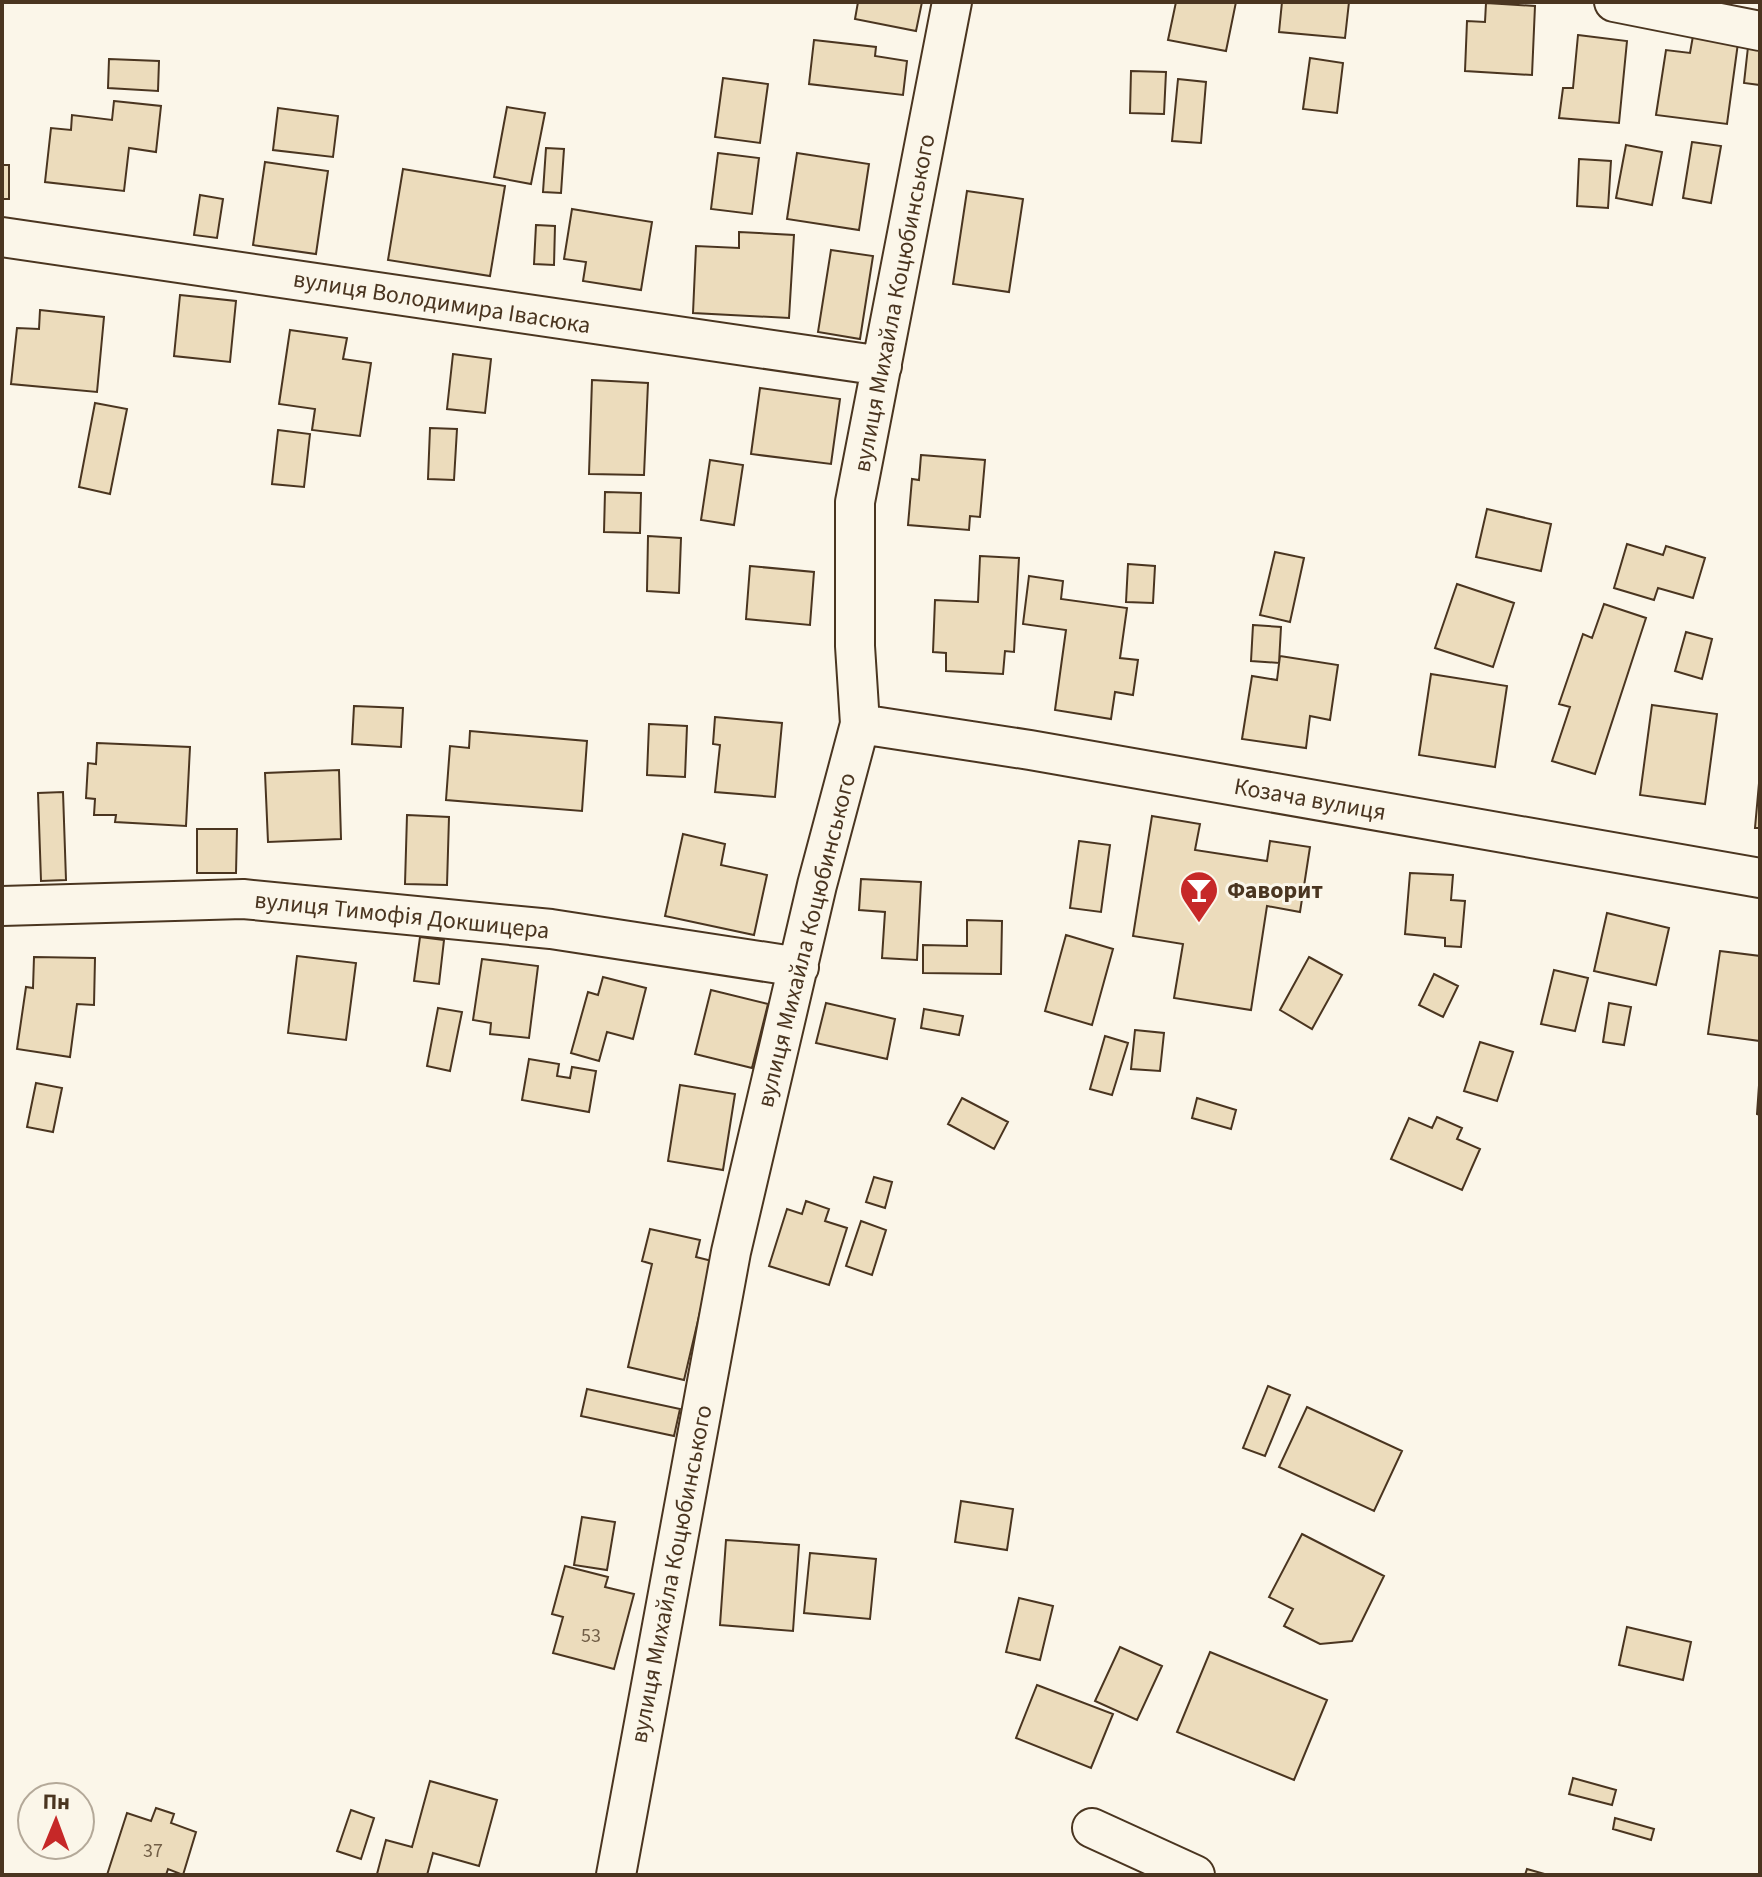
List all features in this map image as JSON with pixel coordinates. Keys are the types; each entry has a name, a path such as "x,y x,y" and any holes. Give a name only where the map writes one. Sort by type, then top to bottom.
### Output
{"street":[{"name":"вулиця Михайла Коцюбинського","path":"616,1875 731,1252 860,724 855,646 855,502 952,2"},
{"path":"1614,2 1760,31"},
{"name":"вулиця Володимира Івасюка","path":"2,237 882,366"},
{"name":"Козача вулиця","path":"860,724 1030,750 1760,878"},
{"name":"вулиця Тимофія Докшицера","path":"2,906 243,899 551,929 799,967"},
{"path":"1092,1828 1195,1875"}],"building":[{"path":"858,2 922,2 916,31 855,19"},
{"path":"1176,2 1236,2 1226,51 1168,40"},
{"path":"1282,2 1349,2 1345,38 1279,32"},
{"path":"1486,3 1535,6 1532,75 1465,71 1467,21 1485,22"},
{"path":"1578,35 1627,41 1619,123 1559,118 1563,88 1573,88"},
{"path":"1693,36 1738,43 1727,124 1656,115 1666,50 1690,53"},
{"path":"814,40 876,47 875,56 907,61 903,95 809,84"},
{"path":"1748,47 1760,48 1760,85 1744,83"},
{"path":"1310,58 1343,63 1337,113 1303,109"},
{"path":"109,59 159,61 158,91 108,88"},
{"path":"1131,71 1166,72 1164,114 1130,113"},
{"path":"723,78 768,84 760,143 715,137"},
{"path":"1178,79 1206,82 1201,143 1172,141"},
{"path":"114,101 161,106 156,152 129,148 124,191 45,182 51,128 71,130 72,115 112,120"},
{"path":"507,107 545,113 531,184 494,177"},
{"path":"278,108 338,116 333,157 273,150"},
{"path":"1692,142 1721,146 1711,203 1683,198"},
{"path":"1626,145 1662,152 1652,205 1616,198"},
{"path":"546,148 564,149 561,193 543,192"},
{"path":"718,153 759,158 752,214 711,209"},
{"path":"797,153 869,164 859,230 787,219"},
{"path":"1579,159 1611,161 1608,208 1577,206"},
{"path":"265,162 328,171 316,254 253,245"},
{"path":"2,165 9,165 9,199 2,199"},
{"path":"403,169 505,186 490,276 388,260"},
{"path":"967,191 1023,199 1009,292 953,284"},
{"path":"200,195 223,199 217,238 194,235"},
{"path":"572,209 652,222 641,290 583,281 586,262 564,259"},
{"path":"536,225 555,226 554,265 534,264"},
{"path":"739,232 794,235 789,318 693,313 696,246 739,248"},
{"path":"831,250 873,256 860,339 818,332"},
{"path":"180,295 236,301 230,362 174,356"},
{"path":"40,310 104,317 97,392 11,384 17,328 39,329"},
{"path":"290,330 347,338 343,359 371,363 360,436 312,430 315,409 279,404"},
{"path":"453,354 491,359 485,413 447,409"},
{"path":"592,380 648,383 644,475 589,474"},
{"path":"760,388 840,399 831,464 751,454"},
{"path":"95,403 127,409 110,494 79,487"},
{"path":"430,428 457,429 454,480 428,479"},
{"path":"278,430 310,434 304,487 272,484"},
{"path":"921,455 985,460 980,517 970,516 969,530 908,525 912,479 919,480"},
{"path":"710,460 743,465 734,525 701,520"},
{"path":"605,492 641,493 640,533 604,532"},
{"path":"1487,509 1551,524 1541,571 1476,557"},
{"path":"648,536 681,538 679,593 647,591"},
{"path":"1627,544 1663,555 1666,546 1705,558 1693,598 1658,588 1654,600 1614,588"},
{"path":"1275,552 1304,558 1290,622 1260,615"},
{"path":"980,556 1019,558 1014,652 1005,651 1003,674 946,671 946,653 933,652 935,600 978,602"},
{"path":"1128,564 1155,566 1153,603 1126,602"},
{"path":"750,566 814,572 810,625 746,619"},
{"path":"1029,576 1063,581 1061,599 1127,608 1120,658 1138,660 1133,695 1115,692 1111,719 1055,710 1066,630 1023,624"},
{"path":"1457,584 1514,603 1493,667 1435,648"},
{"path":"1604,604 1646,618 1595,774 1552,761 1570,707 1559,704 1583,634 1592,638"},
{"path":"1253,625 1281,627 1279,663 1251,661"},
{"path":"1686,632 1712,639 1702,679 1675,671"},
{"path":"1280,656 1338,665 1330,720 1310,716 1306,748 1242,739 1252,676 1277,680"},
{"path":"1431,674 1507,686 1495,767 1419,755"},
{"path":"1652,705 1717,714 1705,804 1640,795"},
{"path":"354,706 403,708 401,747 352,744"},
{"path":"715,717 782,723 775,797 715,792 720,745 713,744"},
{"path":"649,724 687,726 685,777 647,775"},
{"path":"470,731 587,741 582,811 446,800 450,746 469,748"},
{"path":"97,743 190,747 186,826 115,822 116,815 94,815 95,799 86,798 88,763 96,764"},
{"path":"339,770 341,839 268,842 265,773"},
{"path":"1760,772 1760,828 1755,828"},
{"path":"63,792 66,880 41,881 38,793"},
{"path":"407,815 449,817 447,885 405,884"},
{"name":"Фаворит","path":"1152,816 1200,824 1195,850 1267,861 1270,841 1310,847 1300,912 1267,906 1251,1010 1174,998 1183,944 1133,936"},
{"path":"197,829 237,829 236,873 197,873"},
{"path":"683,834 725,844 721,865 767,875 754,935 665,916"},
{"path":"1079,841 1110,845 1101,912 1070,908"},
{"path":"1410,873 1453,875 1451,900 1465,901 1461,947 1445,946 1445,938 1405,934"},
{"path":"861,879 921,882 917,960 882,958 885,912 859,910"},
{"path":"1607,913 1669,928 1656,985 1594,971"},
{"path":"967,920 1002,921 1001,974 923,973 923,945 967,946"},
{"path":"1066,935 1113,949 1092,1025 1045,1011"},
{"path":"420,937 444,940 439,984 414,981"},
{"path":"1720,951 1760,956 1760,1041 1708,1034"},
{"path":"297,956 356,963 346,1040 288,1033"},
{"path":"34,957 95,958 94,1005 77,1004 70,1057 17,1049 26,987 33,988"},
{"path":"1309,957 1342,975 1312,1029 1280,1010"},
{"path":"482,959 538,966 529,1038 490,1034 491,1023 473,1020"},
{"path":"1554,970 1588,978 1575,1031 1541,1024"},
{"path":"1434,974 1458,986 1443,1017 1419,1005"},
{"path":"603,977 646,988 633,1039 607,1032 599,1061 571,1053 588,992 598,995"},
{"path":"711,990 768,1004 752,1068 695,1054"},
{"path":"826,1003 895,1019 887,1059 816,1043"},
{"path":"1609,1003 1631,1007 1624,1045 1603,1042"},
{"path":"438,1008 462,1012 450,1071 427,1066"},
{"path":"924,1009 963,1016 959,1035 921,1028"},
{"path":"1135,1030 1164,1033 1160,1071 1131,1069"},
{"path":"1105,1036 1128,1043 1112,1095 1090,1089"},
{"path":"1480,1042 1513,1052 1497,1101 1464,1091"},
{"path":"529,1059 559,1064 557,1076 570,1078 572,1067 596,1071 589,1112 522,1100"},
{"path":"1760,1071 1760,1115 1757,1114"},
{"path":"36,1083 62,1088 53,1132 27,1127"},
{"path":"680,1085 735,1094 723,1170 668,1161"},
{"path":"962,1098 1008,1122 994,1149 948,1124"},
{"path":"1197,1098 1236,1110 1231,1129 1192,1118"},
{"path":"1437,1117 1462,1128 1457,1139 1480,1149 1462,1190 1391,1159 1409,1118 1432,1128"},
{"path":"874,1177 892,1182 885,1208 866,1202"},
{"path":"806,1201 829,1209 825,1221 847,1228 829,1285 769,1266 787,1209 802,1214"},
{"path":"861,1221 886,1230 872,1275 846,1266"},
{"path":"650,1229 700,1240 696,1257 712,1261 684,1380 628,1367 652,1264 642,1261"},
{"path":"1268,1386 1290,1395 1265,1456 1243,1448"},
{"path":"587,1389 680,1409 674,1436 581,1416"},
{"path":"1307,1407 1402,1451 1374,1511 1279,1467"},
{"path":"961,1501 1013,1509 1007,1550 955,1542"},
{"path":"582,1517 615,1522 607,1570 574,1565"},
{"path":"1302,1534 1384,1576 1352,1641 1320,1644 1284,1626 1293,1609 1269,1597"},
{"path":"726,1540 799,1545 793,1631 720,1625"},
{"path":"810,1553 876,1559 870,1619 804,1613"},
{"path":"565,1566 608,1577 605,1587 634,1594 614,1669 553,1653 563,1617 552,1614"},
{"path":"1019,1598 1053,1606 1040,1660 1006,1652"},
{"path":"1627,1627 1691,1642 1683,1680 1619,1665"},
{"path":"1120,1647 1162,1666 1137,1720 1095,1701"},
{"path":"1210,1652 1327,1700 1294,1780 1177,1732"},
{"path":"1037,1685 1113,1714 1091,1768 1016,1738"},
{"path":"1573,1778 1616,1790 1612,1805 1569,1794"},
{"path":"430,1781 497,1800 479,1866 433,1853 427,1875 377,1874 386,1840 412,1847"},
{"path":"156,1808 174,1814 171,1823 196,1832 183,1875 168,1869 166,1875 107,1875 127,1813 151,1821"},
{"path":"351,1810 374,1818 361,1859 337,1851"},
{"path":"1615,1818 1654,1829 1651,1840 1613,1829"},
{"path":"1527,1869 1548,1875 1525,1875"}],"place":[{"name":"Фаворит","path":"1199,924"}]}
